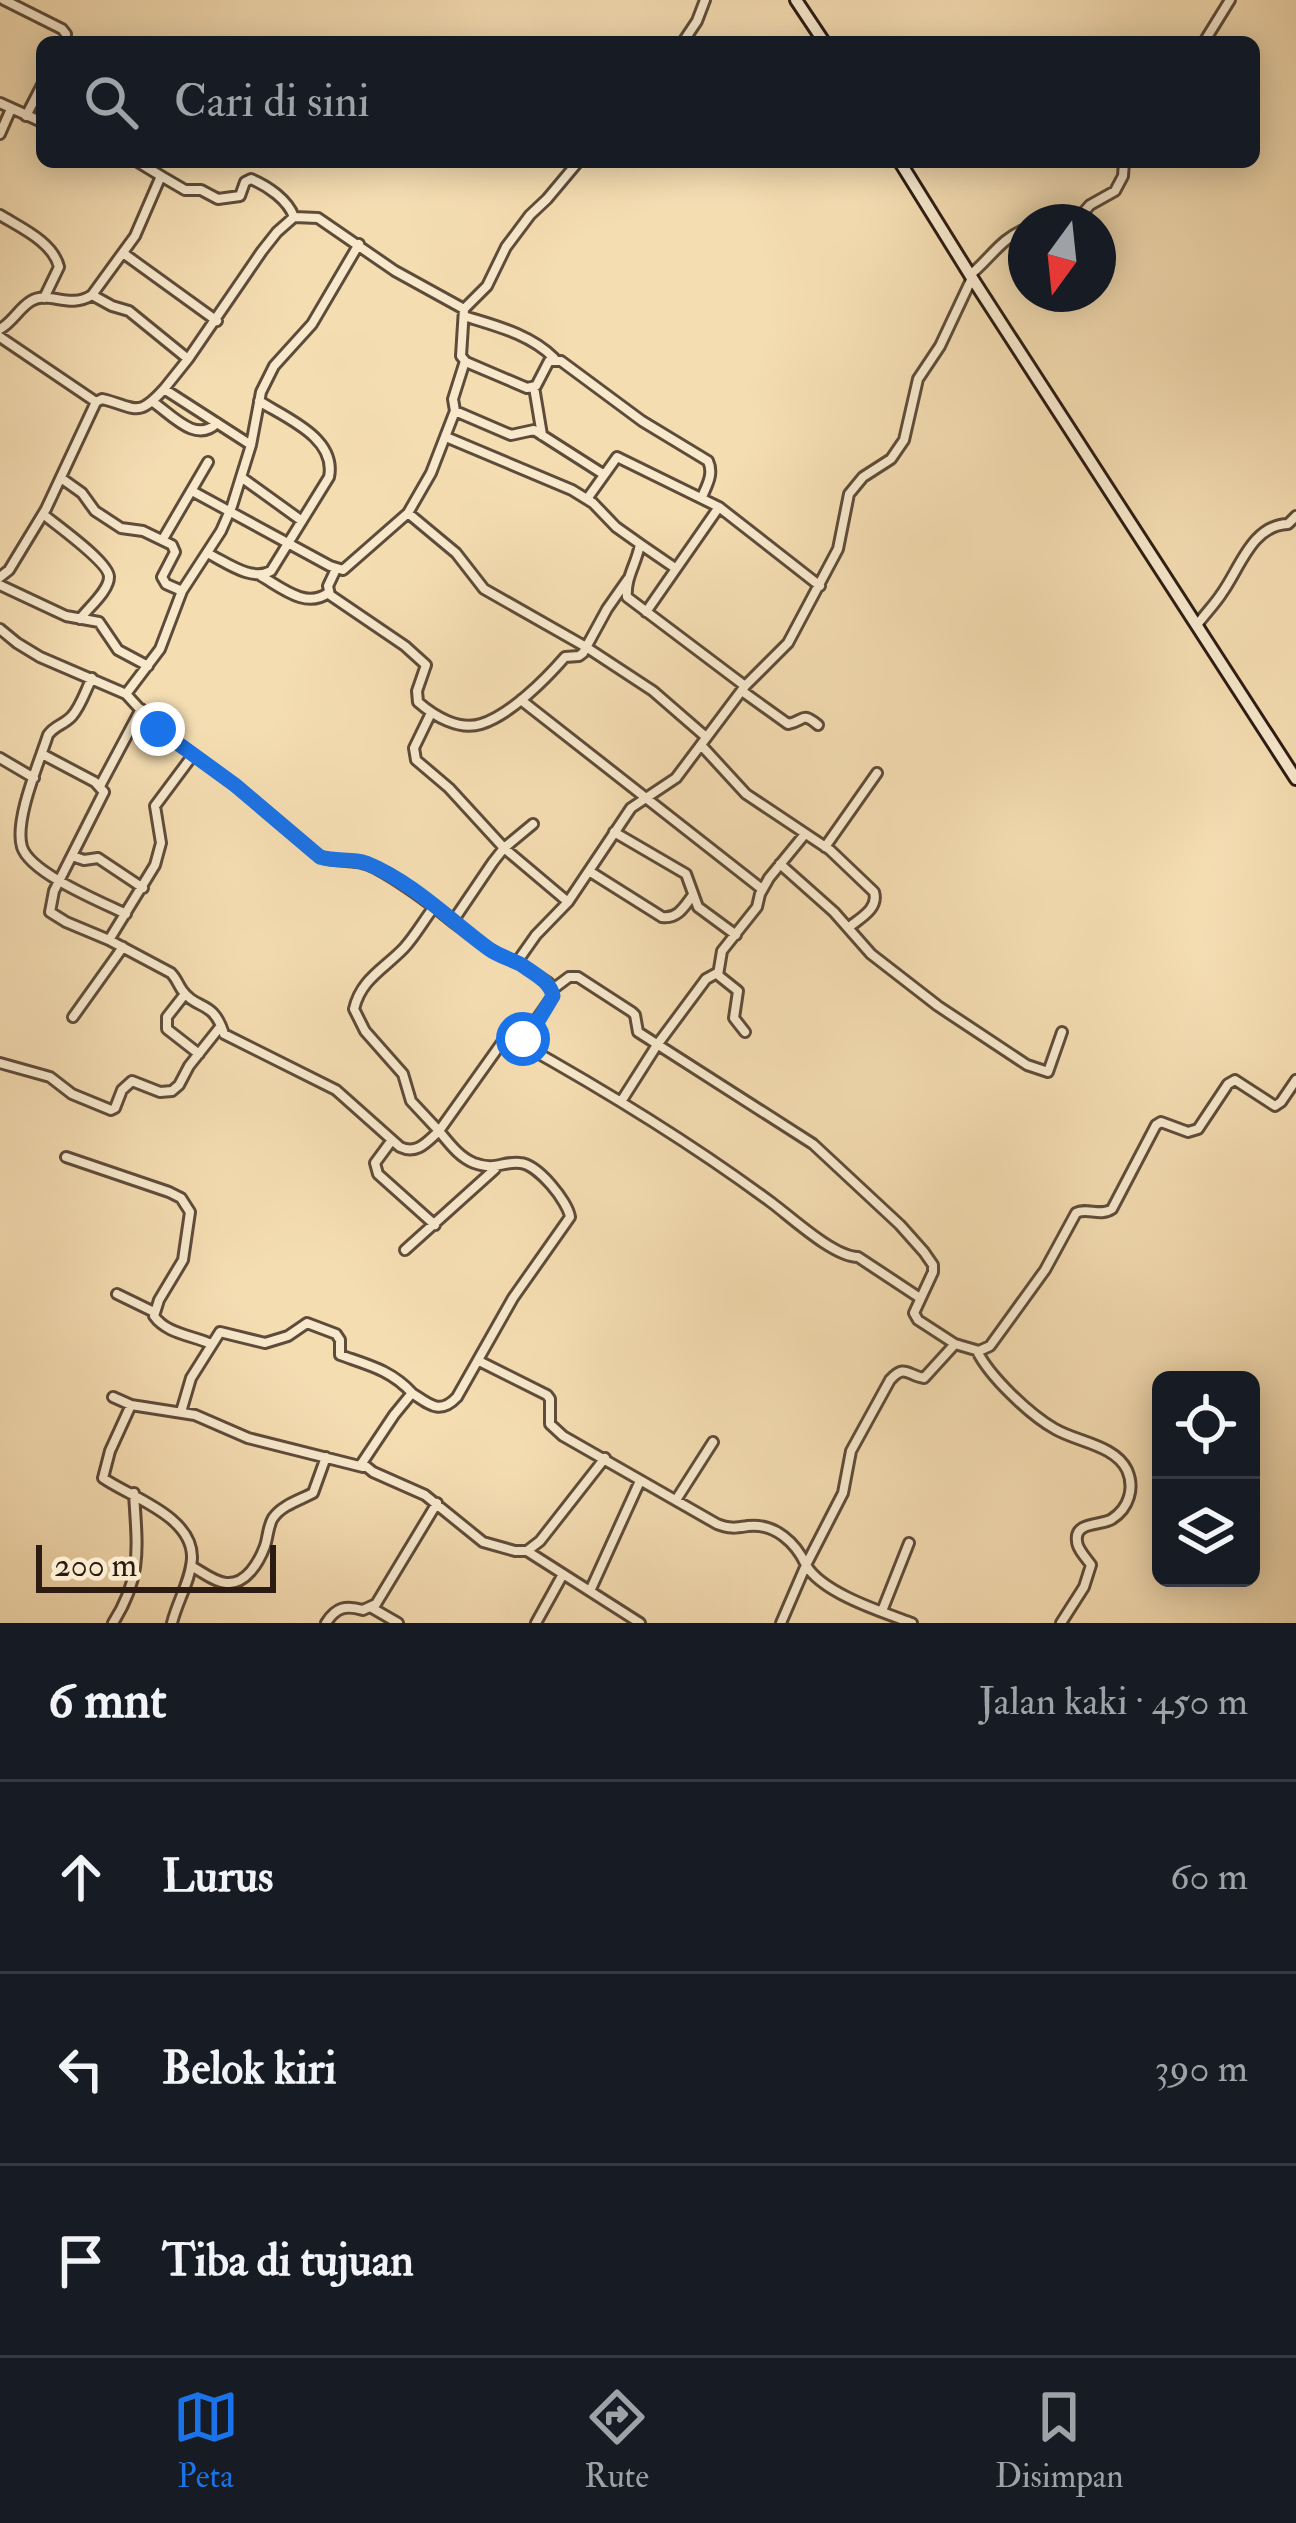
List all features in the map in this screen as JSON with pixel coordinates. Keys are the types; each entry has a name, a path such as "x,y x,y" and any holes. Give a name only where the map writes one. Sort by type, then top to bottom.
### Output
{"main road":[{"path":"796,0 820,36"},
{"path":"904,168 1296,779"}],"street":[{"path":"4,0 62,28 66,36"},
{"path":"687,36 705,0"},
{"path":"1208,36 1230,0"},
{"path":"26,116 36,97"},
{"path":"0,103 36,120"},
{"path":"0,134 11,109"},
{"path":"148,168 185,190 201,190 221,199 240,196 247,179 257,181 290,206 293,217"},
{"path":"192,491 337,569 347,567 408,513 431,473 455,411 453,399 465,361 460,349 464,313 487,286 526,220 573,168"},
{"path":"1092,204 1120,185 1123,168"},
{"path":"95,402 0,333 35,298 69,302 92,295 135,236 161,176"},
{"path":"0,214 56,257 59,268 44,298"},
{"path":"148,666 118,650 102,624 79,620 0,581 43,514 95,402 102,399 139,409 152,401 217,321 262,251 293,217 319,218 464,313 549,352 643,421 708,461 711,475 702,497"},
{"path":"517,962 568,902 631,808 676,778 743,688 783,650 838,549 849,494 863,477 892,459 904,440 918,379 940,346 971,277 1008,237"},
{"path":"126,694 160,649 182,591 230,511 259,401 274,366 312,324 359,244"},
{"path":"123,253 217,321"},
{"path":"92,295 129,311 188,359"},
{"path":"542,437 534,387 549,361 556,359"},
{"path":"465,361 524,388 534,387"},
{"path":"164,389 251,445"},
{"path":"152,401 200,433 217,423"},
{"path":"259,401 304,428 332,464 329,477 271,571 262,576"},
{"path":"455,411 512,435 530,430 603,474"},
{"path":"446,437 572,490 675,568"},
{"path":"587,499 617,457 718,507 820,586"},
{"path":"163,539 208,462"},
{"path":"242,477 302,521"},
{"path":"61,478 82,493 95,512 121,528 143,530 172,545 175,552 163,580 182,591"},
{"path":"646,612 718,507"},
{"path":"408,513 456,553 484,590 653,691 704,741 738,786 825,847 874,892 874,907 848,928"},
{"path":"43,514 108,572 104,589 79,620"},
{"path":"1197,625 1258,537 1296,516"},
{"path":"328,592 424,662 418,702 451,722 481,724 521,700 562,659 579,656 628,579 640,544"},
{"path":"207,553 308,600 328,592 337,569"},
{"path":"628,579 627,597 788,724 803,716 818,724"},
{"path":"0,629 40,657 126,694 158,729 247,794 320,857 370,865 553,989"},
{"path":"92,678 74,715 52,727 21,826 21,844 27,856 60,881 126,914"},
{"path":"521,700 762,889"},
{"path":"100,786 140,709"},
{"path":"431,713 414,748 416,760 504,848 568,902"},
{"path":"42,754 104,792 50,902 50,912 171,973 185,994 216,1014 224,1034 336,1090 400,1147 417,1150 439,1131 503,1041 518,1042 622,1100 826,1243 850,1257 858,1256 920,1298"},
{"path":"109,940 155,865 161,843 155,806 193,755"},
{"path":"0,758 34,778"},
{"path":"825,847 877,773"},
{"path":"453,921 504,848 533,824"},
{"path":"614,831 686,874 698,907 736,935"},
{"path":"745,1033 734,1018 739,992 719,978 722,951 757,908 762,889 805,834"},
{"path":"72,856 98,858 143,888"},
{"path":"781,864 872,954 938,1006 1027,1065 1048,1072 1062,1032"},
{"path":"589,871 662,917 676,916 694,894"},
{"path":"182,1412 191,1378 220,1332 265,1343 310,1323 336,1334 340,1355 392,1375 437,1409 445,1408 467,1384 513,1298 562,1232 570,1211 546,1180 519,1162 496,1168 467,1161 417,1110 403,1074 354,1012 366,981 404,948 434,907"},
{"path":"73,1017 123,947"},
{"path":"622,1100 706,979 718,973"},
{"path":"553,989 569,976 578,977 632,1012 638,1032 813,1144 900,1225 933,1265 914,1313 918,1320 977,1351 1011,1393 1053,1428 1082,1438 1124,1464 1130,1478 1128,1501 1118,1515 1084,1527 1077,1536 1091,1565 1084,1587 1061,1623"},
{"path":"518,1042 538,1021 553,989"},
{"path":"185,994 167,1017 166,1029 199,1054"},
{"path":"0,1063 50,1077 72,1094 111,1110 132,1081 160,1092 172,1091 221,1025"},
{"path":"977,1351 990,1346 1045,1270 1076,1213 1112,1209 1156,1125 1162,1122 1188,1132 1198,1130 1235,1080 1275,1106 1296,1080"},
{"path":"392,1139 375,1163 378,1174 435,1225"},
{"path":"66,1157 169,1192 187,1204 183,1260 154,1312 155,1320 211,1344"},
{"path":"405,1250 496,1168"},
{"path":"117,1294 154,1312"},
{"path":"781,1623 843,1493 851,1451 890,1379 903,1371 925,1378 956,1344"},
{"path":"479,1361 547,1394 554,1430 726,1527 770,1529 794,1544 814,1576 862,1604 912,1623"},
{"path":"364,1467 364,1456 412,1393"},
{"path":"113,1397 131,1405 182,1412 248,1438 364,1467 425,1495 483,1542 526,1551 640,1623"},
{"path":"131,1405 103,1478 164,1513 191,1547 191,1566 172,1623"},
{"path":"676,1500 713,1442"},
{"path":"191,1566 225,1582 249,1574 275,1515 313,1493 326,1457"},
{"path":"526,1551 605,1459"},
{"path":"590,1591 640,1481"},
{"path":"113,1623 136,1572 134,1493"},
{"path":"371,1608 437,1503"},
{"path":"882,1611 909,1543"},
{"path":"536,1623 562,1576"},
{"path":"326,1623 346,1606 371,1608 398,1623"}],"route":[{"path":"158,729 260,804 320,857 370,865 495,953 549,983 553,996 523,1039"}]}
